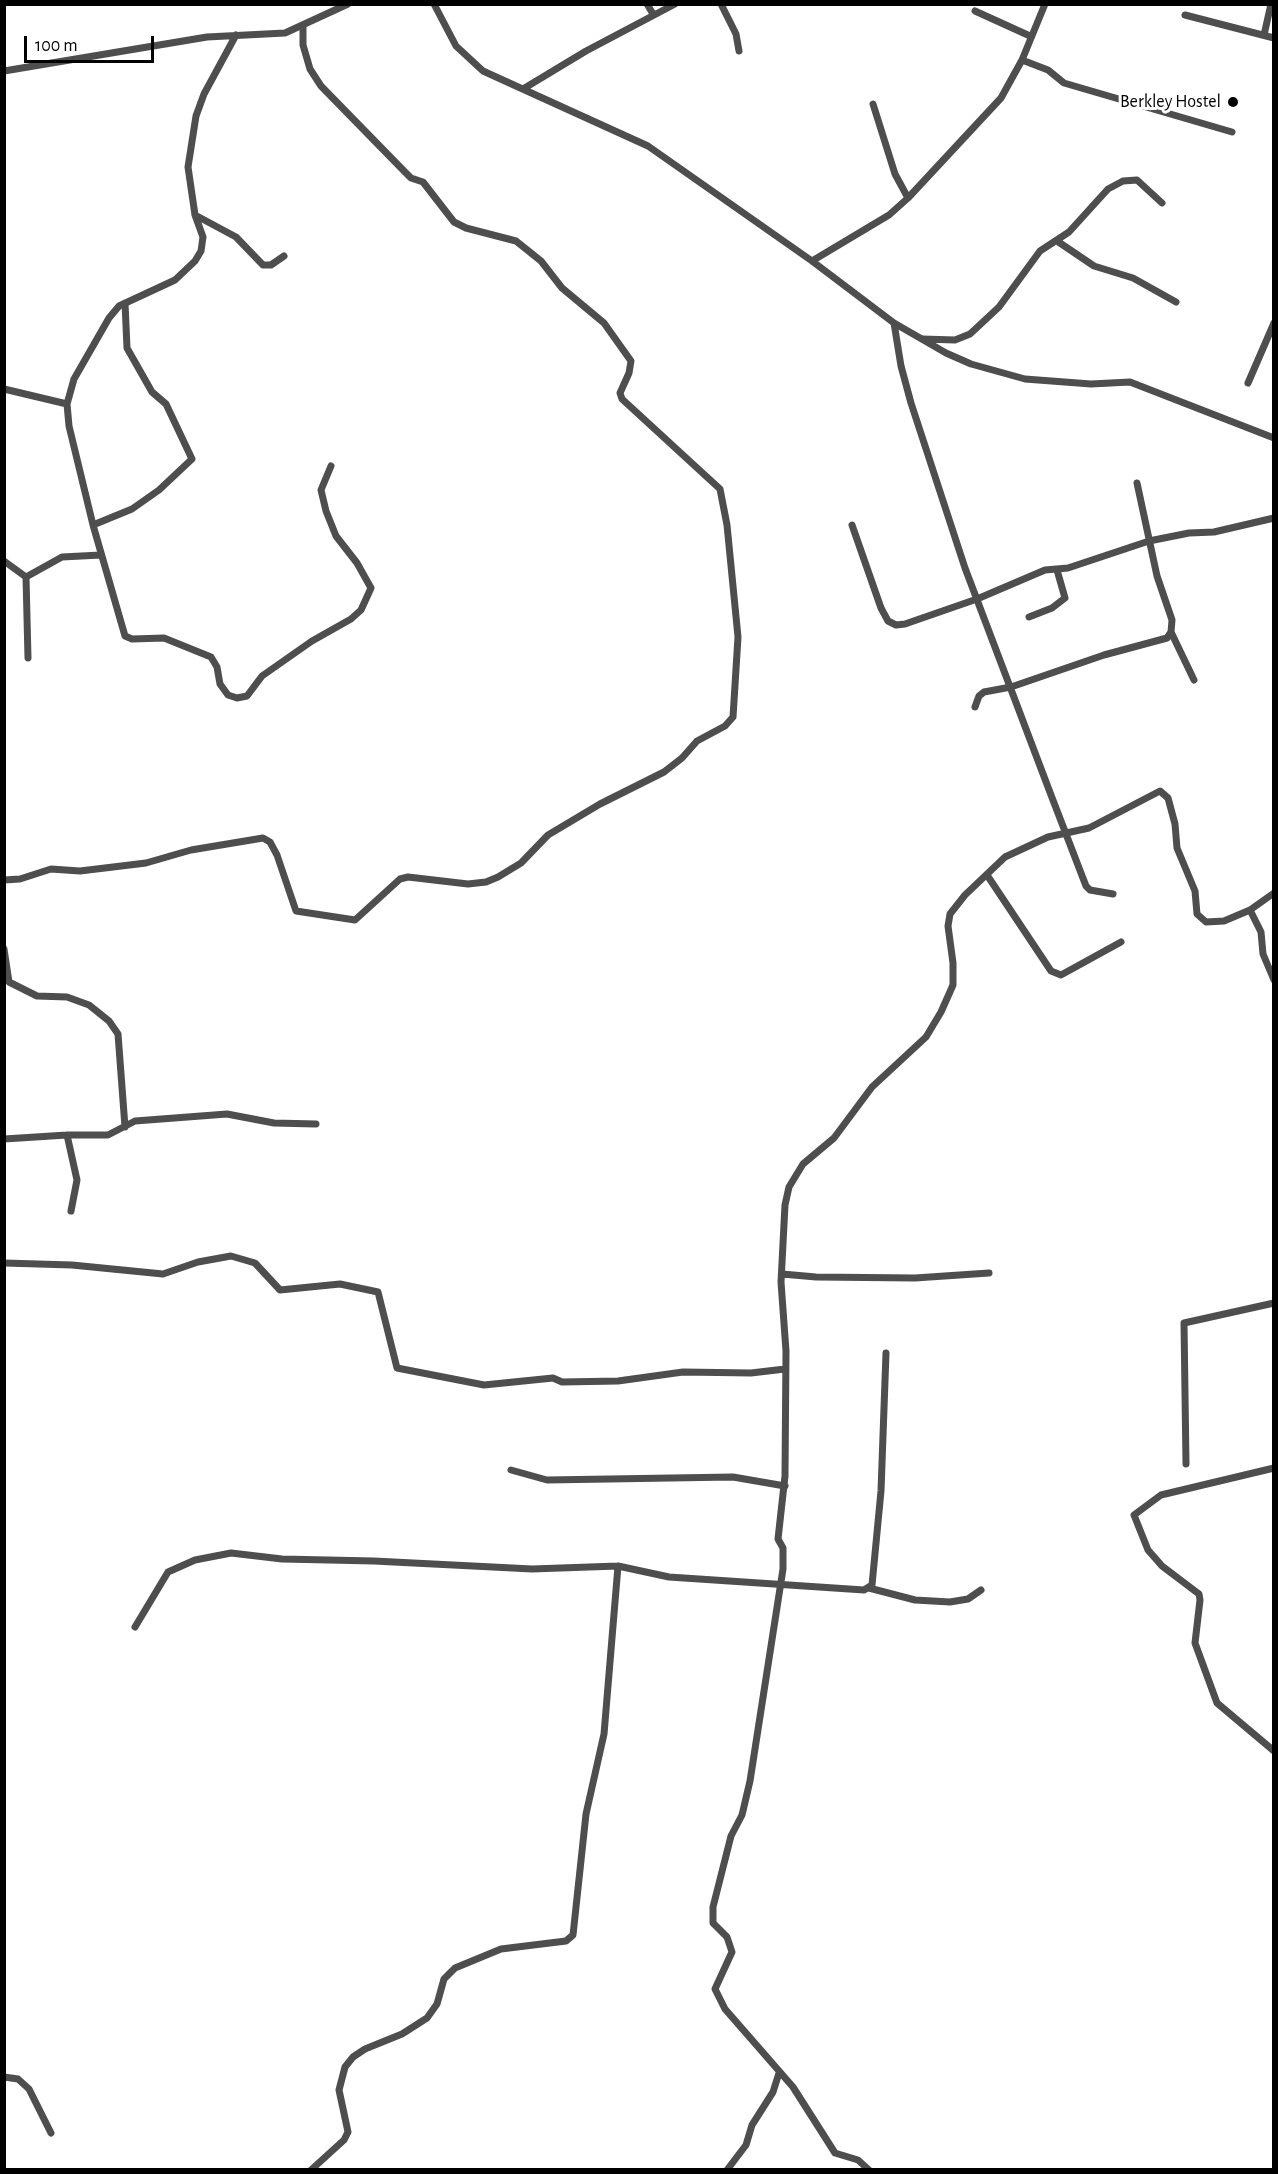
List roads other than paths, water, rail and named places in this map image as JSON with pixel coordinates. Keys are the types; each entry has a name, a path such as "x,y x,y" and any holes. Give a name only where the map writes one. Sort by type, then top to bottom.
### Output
{"street":[{"path":"4,71 207,37 266,36 303,27 348,4"},
{"path":"434,4 456,46 483,70 648,146 812,261 894,323 920,339 971,364 1025,379 1091,384 1130,382 1142,385 1274,438"},
{"path":"647,4 653,14"},
{"path":"523,89 653,14 675,4"},
{"path":"721,4 736,34 739,51"},
{"path":"812,261 889,215 908,198 1001,98 1022,60 1045,4"},
{"path":"1264,35 1271,4"},
{"path":"975,11 1030,36"},
{"path":"1185,15 1274,38"},
{"path":"4,880 20,879 51,869 80,871 146,863 191,850 263,838 270,842 277,855 296,911 355,920 400,879 408,877 468,884 486,882 498,877 521,863 548,835 600,804 664,772 682,758 697,741 726,726 733,717 738,637 727,525 720,489 622,399 620,393 630,373 631,361 604,323 562,288 541,261 516,241 466,228 454,222 423,182 411,178 321,86 310,69 303,45 303,27"},
{"path":"236,35 204,94 196,116 188,167 195,215 203,237 201,251 195,261 175,280 119,306 99,332 74,379 67,404 69,426 93,525 125,636 132,639 164,638 211,657 217,667 220,684 228,694 237,698 247,696 262,676 362,610 368,599 370,588 366,577 336,536 321,490 331,466"},
{"path":"1022,60 1048,70 1064,83 1232,132"},
{"path":"873,104 895,174 908,198"},
{"path":"920,339 956,340 970,334 999,307 1040,251 1069,232 1108,189 1123,181 1137,180 1162,203"},
{"path":"195,215 236,237 263,265 271,265 284,256"},
{"path":"1057,241 1094,266 1133,278 1176,302"},
{"path":"93,525 132,508 159,490 192,459 166,404 152,392 127,348 125,303"},
{"path":"894,323 901,366 911,403 977,599 1065,832 1086,886 1090,890 1113,894"},
{"path":"1248,383 1274,323"},
{"path":"4,389 67,404"},
{"path":"975,707 979,696 984,692 1011,687 1167,638 1171,632 1172,620 1157,576 1137,483"},
{"path":"852,525 870,583 888,621 896,625 977,599 1046,570 1057,570 1149,541 1189,533 1224,530 1274,518"},
{"path":"26,577 62,557 101,555"},
{"path":"4,561 26,577"},
{"path":"1029,617 1052,608 1065,598 1057,570"},
{"path":"26,577 28,658"},
{"path":"1171,632 1194,680"},
{"path":"869,2169 858,2160 835,2153 793,2087 725,2009 716,1994 715,1985 725,1970 732,1952 727,1937 713,1923 712,1917 731,1836 742,1815 750,1781 784,1557 778,1539 785,1486 785,1369 781,1304 785,1205 797,1171 834,1138 872,1087 904,1061 926,1037 953,985 953,963 948,926 950,914 965,895 1005,857 1048,837 1089,828 1160,791 1168,798 1175,824 1177,848 1195,891 1197,914 1206,922 1224,921 1250,910 1274,894"},
{"path":"987,875 1051,971 1061,975 1121,942"},
{"path":"1250,910 1262,932 1263,954 1274,980"},
{"path":"4,949 9,982 37,996 67,997 89,1005 109,1021 118,1034 125,1126"},
{"path":"4,1139 67,1135 108,1136 135,1121 227,1114 274,1123 316,1124"},
{"path":"67,1135 77,1180 71,1211"},
{"path":"4,1263 72,1265 163,1274 198,1262 231,1256 255,1263 280,1290 340,1284 378,1292 397,1368 484,1384 553,1378 562,1382 618,1381 683,1372 751,1373 785,1369"},
{"path":"783,1274 816,1277 915,1278 989,1273"},
{"path":"1186,1464 1184,1323 1274,1303"},
{"path":"869,1588 881,1491 886,1353"},
{"path":"1274,1468 1161,1495 1134,1515 1148,1550 1162,1566 1198,1594 1200,1600 1195,1642 1217,1703 1274,1751"},
{"path":"511,1470 547,1480 733,1477 785,1486"},
{"path":"135,1627 168,1572 195,1560 231,1553 282,1559 532,1569 618,1566 669,1577 781,1583 812,1589 869,1588 915,1600 950,1602 968,1599 981,1590"},
{"path":"311,2169 344,2140 348,2132 339,2090 345,2067 353,2056 402,2034 427,2018 437,2004 444,1979 454,1968 501,1949 566,1941 573,1935 586,1814 604,1734 618,1566"},
{"path":"727,2169 746,2145 752,2125 773,2092 779,2073"},
{"path":"4,2077 18,2079 29,2089 51,2133"}],"place":[{"name":"Berkley Hostel","path":"1233,102"}]}
